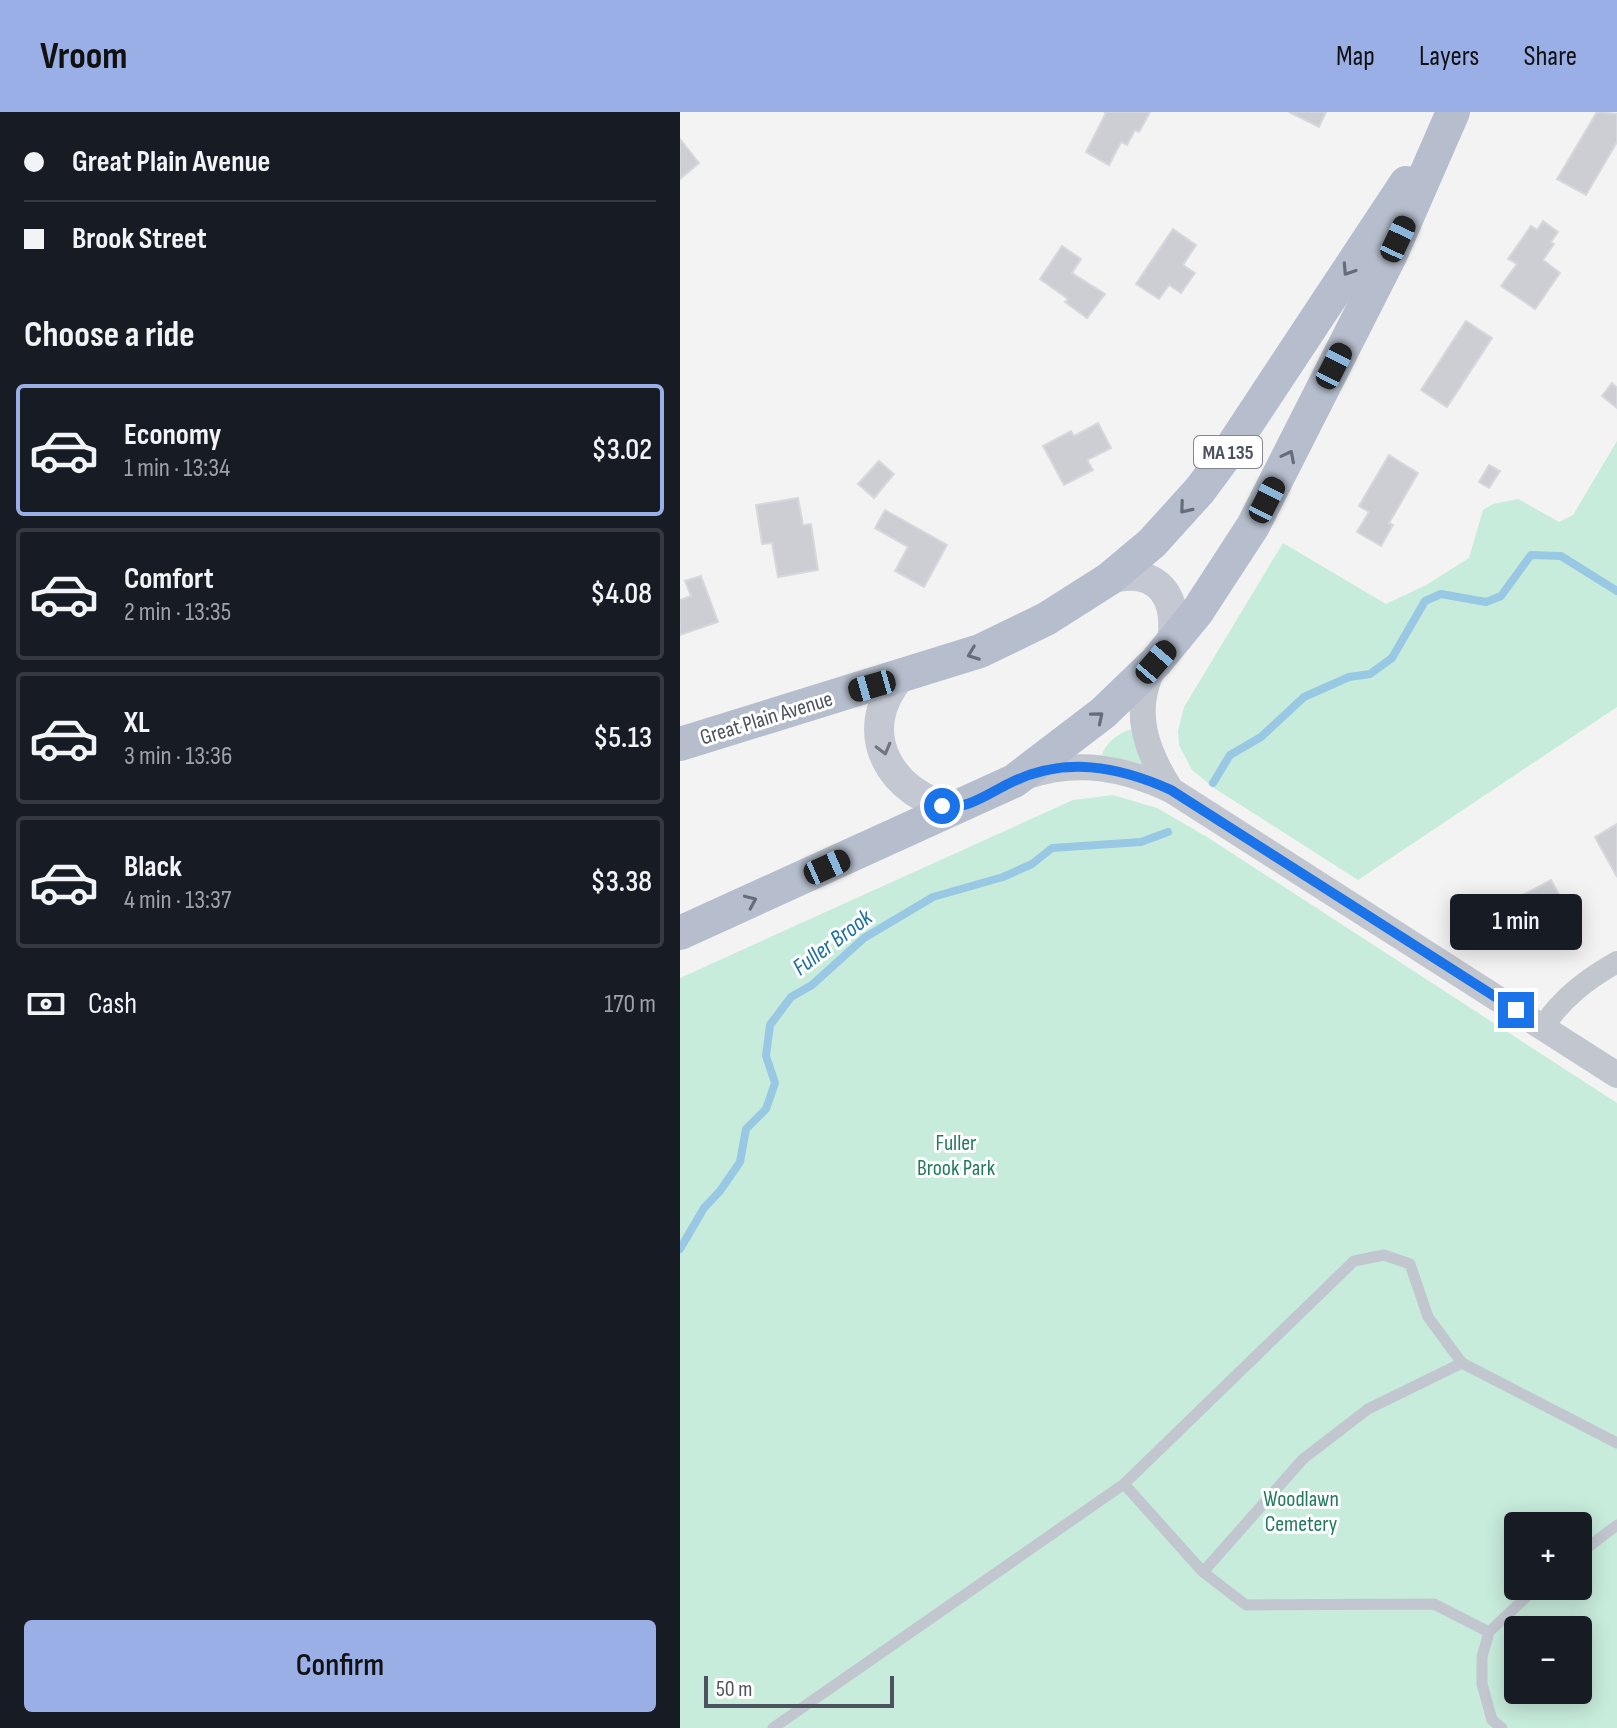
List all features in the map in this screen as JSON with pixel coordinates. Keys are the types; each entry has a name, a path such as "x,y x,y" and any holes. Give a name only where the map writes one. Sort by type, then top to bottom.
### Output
{"main road":[{"name":"Great Plain Avenue","path":"680,744 1000,643 1066,608 1109,579 1168,527 1215,470 1453,112 1391,254 1253,526 1197,612 1164,654 1103,713 1014,781 680,933"},
{"path":"1109,579 1132,574 1143,576 1162,588 1175,620 1164,654"},
{"path":"900,677 886,698 879,725 888,765 904,786 916,795 956,809"}],"street":[{"path":"1164,654 1145,688 1141,715 1154,760 1171,790"},
{"path":"1014,781 1048,769 1084,765 1128,773 1171,790 1617,1075"},
{"path":"1543,1027 1552,1013 1577,988 1617,962"}],"lane":[{"path":"773,1728 1124,1484 1354,1261 1384,1255 1410,1264 1428,1317 1462,1363 1617,1443"},
{"path":"1203,1572 1303,1459 1368,1409 1462,1363"},
{"path":"1124,1484 1203,1572 1246,1605 1434,1604 1489,1632"},
{"path":"1592,1544 1617,1525"},
{"path":"1502,1728 1492,1720 1482,1684 1482,1657 1489,1632 1523,1600"}],"green space":[{"path":"1617,441 1617,707 1358,880 1214,788 1192,770 1179,745 1178,731 1184,707 1283,543 1386,604 1426,585 1469,558 1483,510 1493,504 1518,499 1559,522 1573,515"},
{"path":"1133,729 1148,768 1102,755 1114,738"},
{"path":"1113,795 1157,808 1207,837 1617,1103 1617,1728 680,1728 680,978 1073,800"}],"building":[{"path":"1104,112 1150,112 1139,132 1135,130 1127,145 1121,142 1109,165 1086,152"},
{"path":"1289,112 1326,112 1319,127"},
{"path":"1597,112 1617,114 1617,142 1586,195 1557,179"},
{"path":"680,139 699,163 680,179"},
{"path":"1543,221 1558,232 1543,260 1560,273 1535,309 1501,286 1517,264 1508,259 1531,226 1537,230"},
{"path":"1173,229 1196,245 1183,265 1195,273 1181,293 1169,285 1159,299 1136,284"},
{"path":"1062,246 1081,259 1072,273 1105,294 1087,318 1065,302 1068,299 1040,279"},
{"path":"1466,321 1492,338 1447,407 1421,390"},
{"path":"1612,383 1617,388 1617,408 1602,396"},
{"path":"1098,423 1111,448 1087,460 1093,470 1064,485 1043,446 1071,431 1074,436"},
{"path":"1389,455 1418,473 1389,523 1393,525 1381,546 1357,532 1369,512 1359,506"},
{"path":"879,461 894,474 874,498 858,484"},
{"path":"1489,465 1500,471 1489,488 1479,482"},
{"path":"798,498 803,525 811,524 818,570 778,577 772,543 762,544 756,505"},
{"path":"885,510 947,545 924,587 895,571 908,547 875,528"},
{"path":"701,576 718,622 680,635 680,600 691,596 685,581"},
{"path":"1617,824 1617,877 1595,837"},
{"path":"1551,880 1563,902 1572,897 1578,908 1569,913 1573,919 1536,940 1525,920 1498,920 1498,897 1519,897"}],"waterway":[{"name":"Fuller Brook","path":"1213,783 1230,755 1261,737 1304,697 1349,677 1370,674 1392,658 1425,601 1441,594 1486,602 1501,596 1531,555 1561,556 1617,591"},
{"name":"Fuller Brook","path":"680,1249 704,1208 740,1162 746,1129 766,1109 775,1083 766,1056 770,1025 791,997 812,985 864,938 933,897 1003,877 1032,864 1052,848 1141,842 1168,832"}],"route":[{"path":"942,806 956,809 1014,781 1065,766 1101,767 1138,776 1171,790 1516,1010"}],"park label":[{"name":"Fuller Brook Park","path":"956,1154"},
{"name":"Woodlawn Cemetery","path":"1301,1510"}]}
